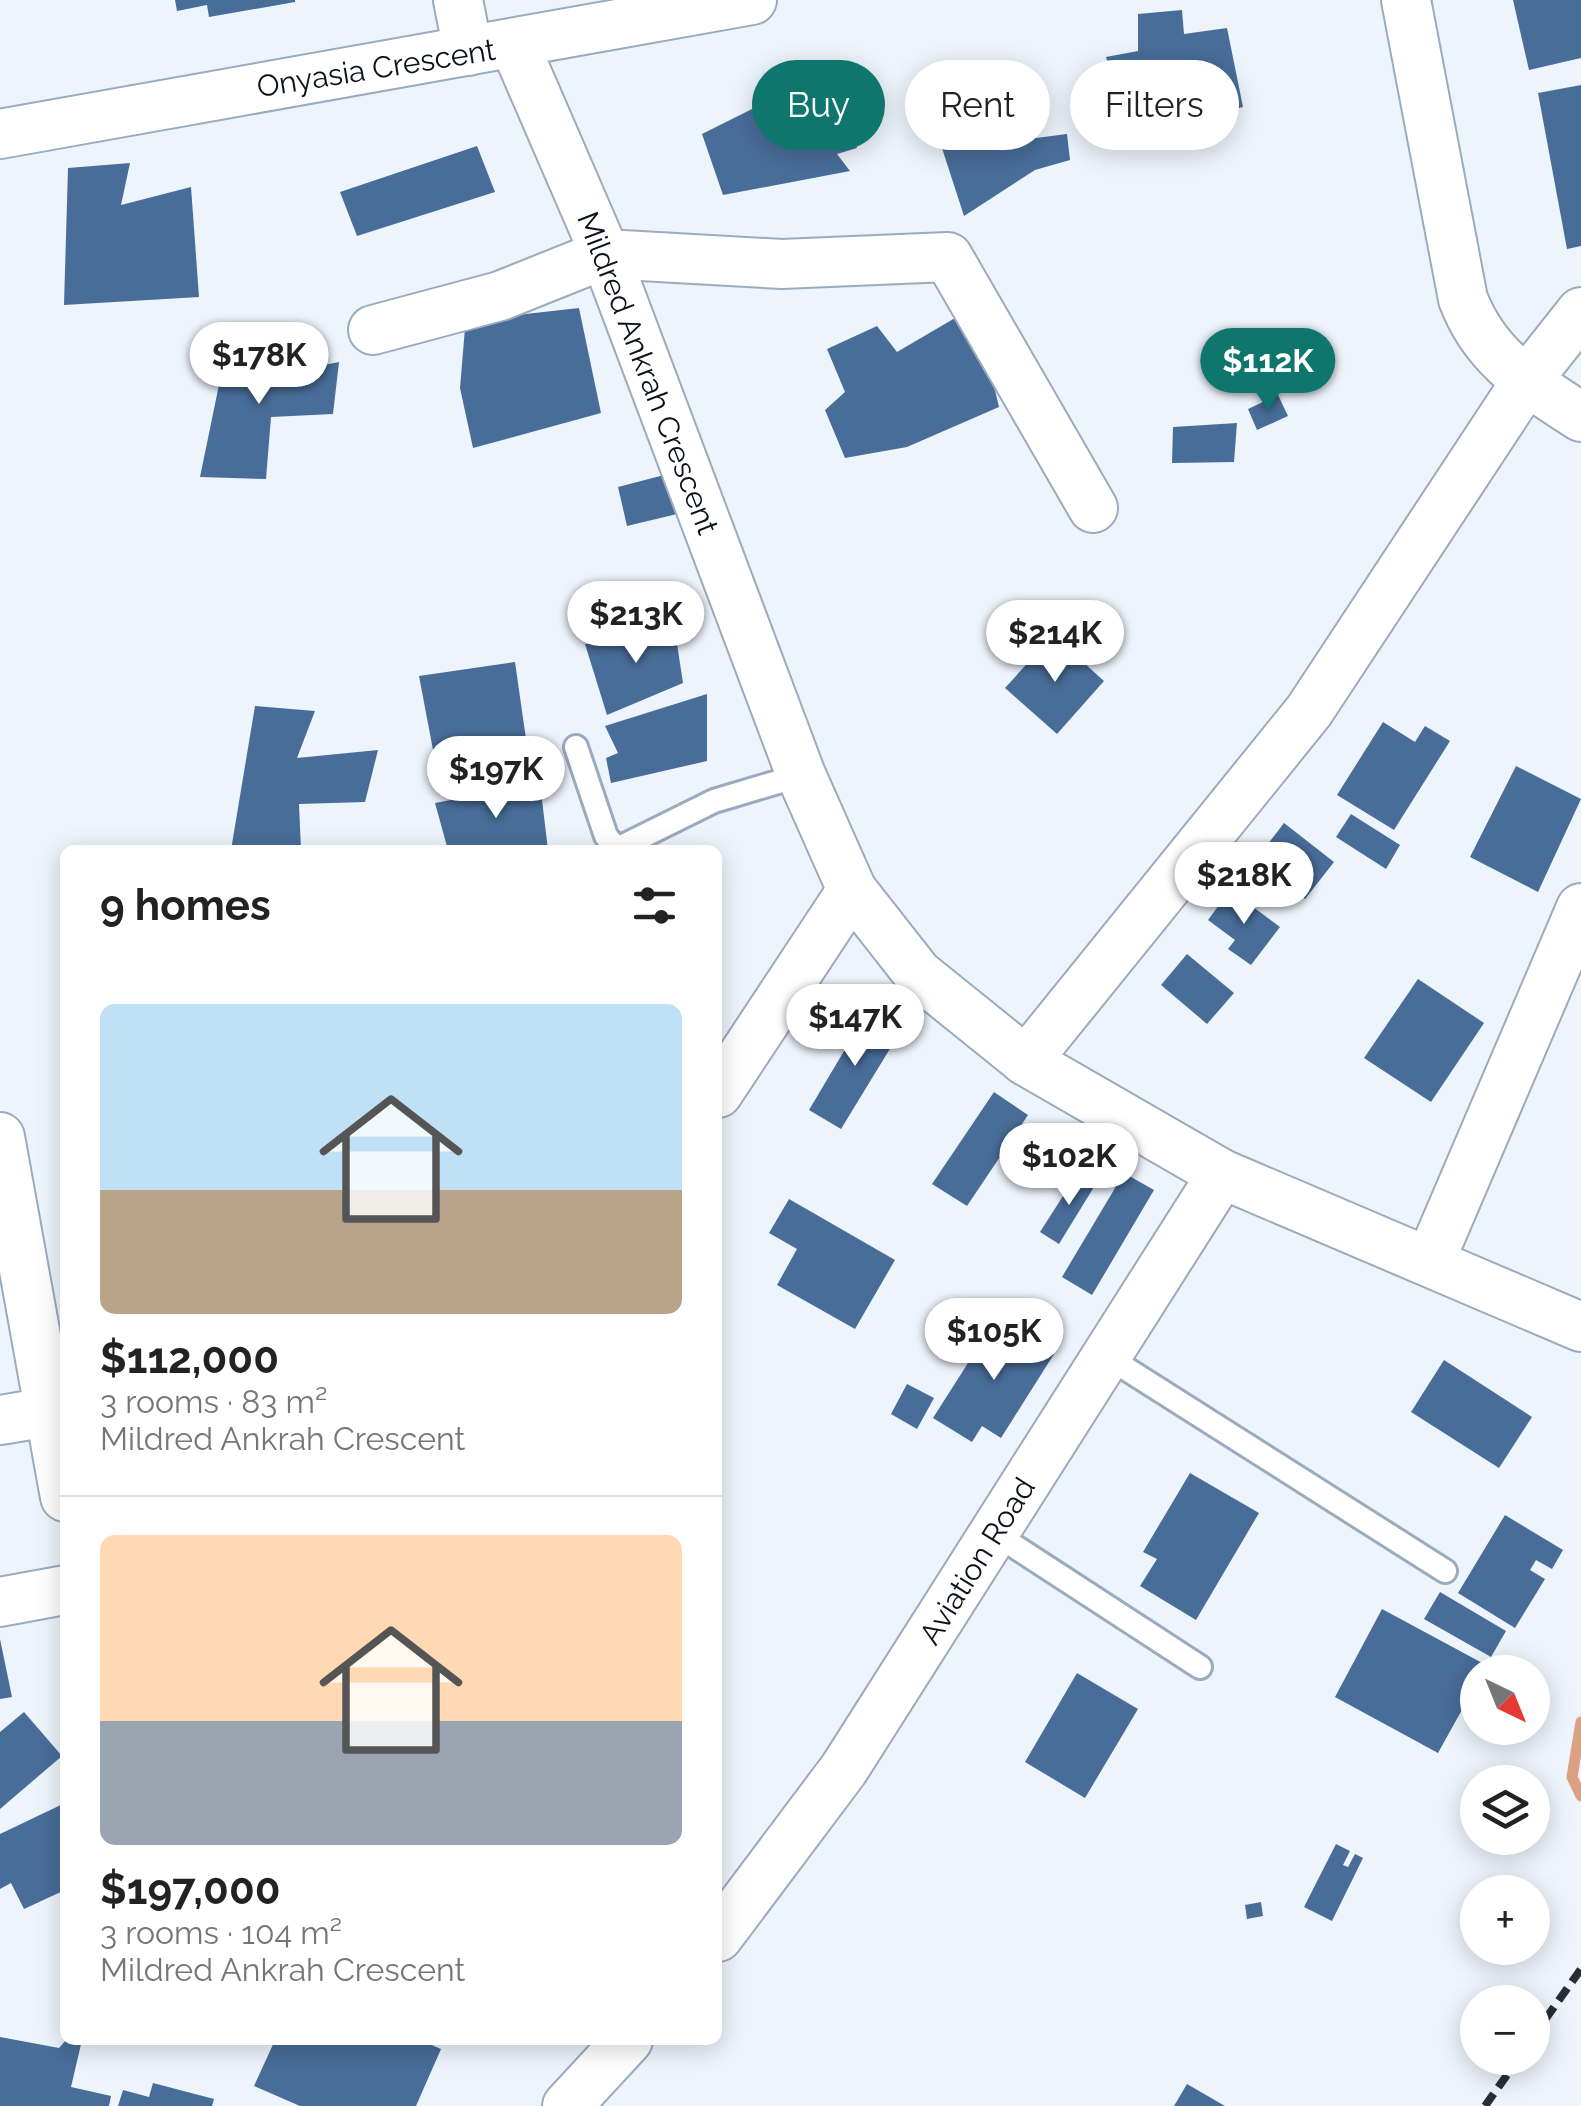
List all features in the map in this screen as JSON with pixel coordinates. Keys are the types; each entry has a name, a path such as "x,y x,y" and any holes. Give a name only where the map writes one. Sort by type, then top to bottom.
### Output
{"street":[{"path":"458,0 468,51"},
{"name":"Onyasia Crescent","path":"0,134 515,46 752,0"},
{"path":"1406,0 1463,298 1490,350 1581,417"},
{"name":"Mildred Ankrah Crescent","path":"515,46 605,254 801,775 852,890 918,974 1026,1061 1222,1174 1581,1326"},
{"path":"374,330 500,296 605,254 782,264 948,257 1092,508"},
{"path":"1026,1061 1309,711 1527,380 1581,312"},
{"path":"722,1087 852,890"},
{"path":"1430,1261 1581,908"},
{"path":"0,1137 8,1222 60,1473"},
{"name":"Aviation Road","path":"722,1933 844,1768 1222,1174"},
{"path":"0,1420 48,1412"},
{"path":"0,1602 60,1591"},
{"path":"566,2106 623,2045"}],"lane":[{"path":"576,747 606,836 613,845"},
{"path":"624,845 714,801 801,775"},
{"path":"1106,1356 1445,1572"},
{"path":"994,1533 1200,1667"}],"building":[{"path":"175,0 295,2 209,17 207,5 177,11"},
{"path":"1513,0 1581,0 1581,58 1529,70"},
{"path":"1182,10 1184,34 1227,28 1233,60 1107,60 1106,57 1138,51 1138,14"},
{"path":"1581,85 1581,246 1567,249 1538,93"},
{"path":"752,109 752,150 850,150 837,154 850,171 723,195 702,134"},
{"path":"1067,134 1070,160 1035,170 964,216 943,150 1050,150 1050,136"},
{"path":"477,146 495,192 357,236 340,192"},
{"path":"130,163 121,205 191,187 199,297 64,305 68,168"},
{"path":"579,308 601,413 473,448 460,388 465,328 507,316"},
{"path":"967,311 988,361 999,407 907,447 845,458 825,410 845,392 827,349 877,326 897,352"},
{"path":"273,337 270,376 339,362 333,414 271,417 266,479 200,477 228,341"},
{"path":"1278,395 1288,416 1257,430 1248,409"},
{"path":"1237,423 1234,462 1172,463 1173,427"},
{"path":"668,474 677,514 627,526 618,487"},
{"path":"674,624 683,683 607,715 585,644"},
{"path":"1053,635 1104,681 1057,734 1005,688"},
{"path":"515,662 529,760 437,771 419,676"},
{"path":"707,694 707,761 611,783 606,758 618,753 605,726"},
{"path":"255,706 315,711 297,758 378,750 365,802 299,804 301,845 232,845"},
{"path":"1383,722 1415,742 1425,726 1450,741 1394,830 1337,795"},
{"path":"1516,766 1581,799 1538,892 1470,857"},
{"path":"540,783 547,845 447,845 435,803"},
{"path":"1351,814 1400,845 1386,869 1336,837"},
{"path":"1284,823 1334,862 1305,899 1284,882 1290,875 1261,853"},
{"path":"1230,890 1280,927 1251,965 1228,949 1235,940 1208,920"},
{"path":"1187,954 1234,993 1207,1024 1161,985"},
{"path":"1418,979 1484,1023 1431,1102 1364,1058"},
{"path":"869,1009 902,1029 841,1129 809,1110"},
{"path":"994,1092 1028,1115 967,1206 932,1184"},
{"path":"1079,1171 1097,1182 1059,1244 1040,1232"},
{"path":"1124,1173 1154,1190 1092,1295 1062,1277"},
{"path":"789,1199 895,1260 855,1329 777,1285 797,1249 769,1233"},
{"path":"996,1319 1054,1354 1001,1438 982,1426 972,1442 933,1418"},
{"path":"1444,1360 1532,1417 1499,1468 1411,1412"},
{"path":"907,1384 934,1398 917,1429 891,1414"},
{"path":"1190,1473 1259,1513 1196,1620 1140,1586 1157,1559 1143,1552"},
{"path":"1505,1515 1563,1550 1552,1569 1536,1560 1530,1570 1545,1579 1515,1628 1458,1593"},
{"path":"1440,1592 1506,1631 1492,1655 1487,1655 1424,1619"},
{"path":"1382,1609 1467,1655 1460,1655 1460,1713 1438,1753 1335,1697"},
{"path":"0,1639 12,1697 0,1699"},
{"path":"1077,1673 1138,1709 1085,1798 1025,1762"},
{"path":"24,1712 60,1758 0,1809 0,1732"},
{"path":"60,1805 60,1892 24,1909 11,1883 0,1889 0,1834"},
{"path":"1336,1844 1350,1851 1343,1865 1348,1867 1355,1854 1363,1858 1332,1921 1304,1907"},
{"path":"1261,1902 1263,1916 1247,1919 1245,1905"},
{"path":"0,2037 59,2048 81,2045 71,2087 111,2096 109,2106 0,2106"},
{"path":"273,2045 432,2045 441,2049 416,2106 300,2106 254,2086"},
{"path":"153,2083 214,2099 212,2106 118,2106 123,2090 149,2097"},
{"path":"1187,2084 1225,2106 1174,2106"}],"waterway":[{"path":"1581,1722 1572,1777 1581,1796"}],"railway":[{"path":"1550,2013 1581,1969"},
{"path":"1485,2106 1507,2075"}]}
